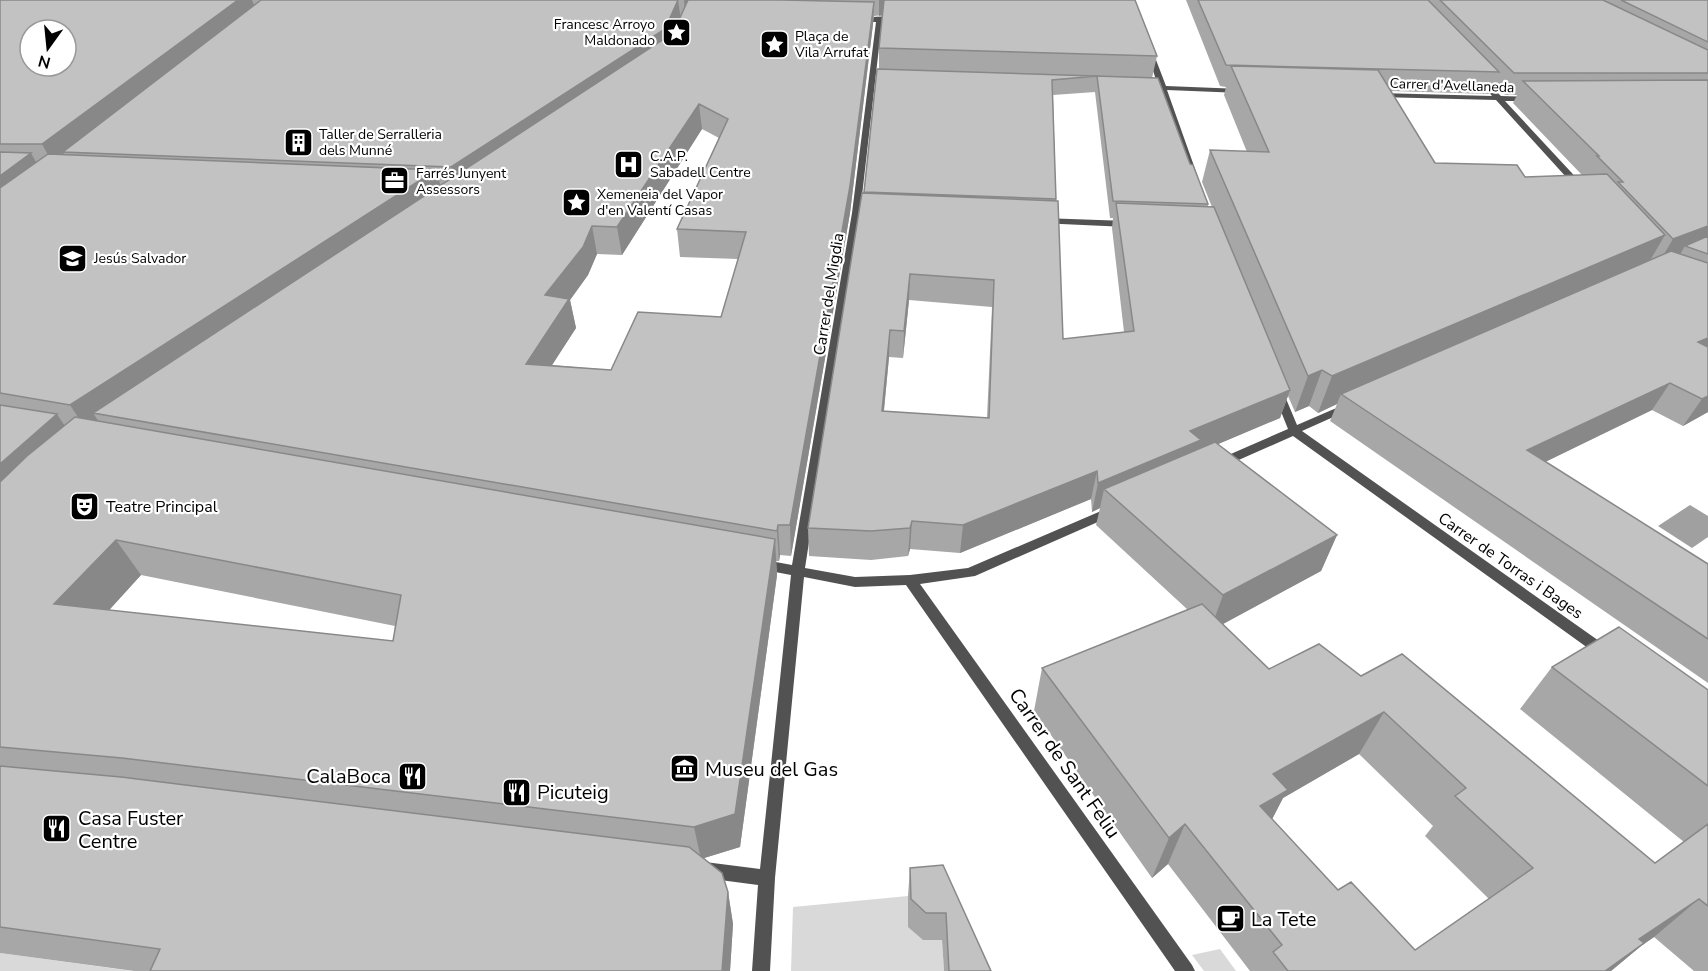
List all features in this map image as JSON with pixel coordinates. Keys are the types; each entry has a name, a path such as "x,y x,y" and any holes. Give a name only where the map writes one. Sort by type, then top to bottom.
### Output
{"street":[{"path":"855,20 879,20 910,15"},
{"name":"Carrer del Migdia","path":"761,971 767,878 798,571 856,213 879,20"},
{"path":"1147,44 1197,184"},
{"path":"1473,71 1502,99 1586,194"},
{"path":"871,80 882,81"},
{"path":"1151,88 1245,91"},
{"name":"Carrer d'Avellaneda","path":"1373,95 1536,99"},
{"path":"856,213 868,214"},
{"path":"1034,220 1141,225"},
{"path":"1277,388 1294,431"},
{"path":"1208,469 1360,402"},
{"name":"Carrer de Torras i Bages","path":"1294,431 1612,657"},
{"path":"751,562 855,582 910,580 970,573 1121,507"},
{"name":"Carrer de Sant Feliu","path":"910,580 1186,971"},
{"path":"684,868 767,878"}],"shaded area":[{"path":"1690,505 1708,516 1708,537 1692,548 1658,526"},
{"path":"908,896 942,940 944,971 791,971 793,907"},
{"path":"1220,949 1236,971 1204,971 1192,955"},
{"path":"0,953 132,971 0,971"}],"building":[{"path":"0,0 238,0 42,144 0,144"},
{"path":"261,0 678,0 665,29 451,167 63,152"},
{"path":"688,0 874,2 850,186 790,525 778,525 777,531 93,413 673,33","holes":["699,104 728,119 677,229 746,232 721,317 638,312 611,370 526,364 569,299 545,295 583,247 592,226 617,227"]},
{"path":"884,0 1135,0 1157,56 879,48"},
{"path":"1198,0 1428,0 1499,72 1226,65"},
{"path":"1440,0 1603,0 1708,50 1708,73 1514,73"},
{"path":"1621,0 1708,0 1708,42"},
{"path":"1231,66 1378,70 1435,163 1517,165 1525,177 1607,174 1665,235 1332,376 1322,370 1308,376 1210,150 1269,152"},
{"path":"877,69 1097,76 1052,80 1056,199 864,192"},
{"path":"1097,76 1158,78 1190,164 1193,165 1208,204 1113,201"},
{"path":"1708,80 1708,226 1673,239 1618,182 1623,182 1597,156 1599,156 1523,81"},
{"path":"0,152 31,153 0,176"},
{"path":"48,154 436,170 70,405 0,393 0,188"},
{"path":"862,193 1058,201 1063,339 1134,331 1116,203 1214,207 1290,390 1190,431 1201,440 1098,483 1097,471 963,525 912,521 910,528 871,531 808,528","holes":["910,274 994,280 989,418 882,411 890,330 904,331"]},
{"path":"1708,236 1708,254 1685,246"},
{"path":"1671,251 1708,263 1708,338 1698,342 1708,347 1708,396 1702,399 1670,383 1527,450 1708,564 1708,639 1341,394"},
{"path":"0,405 57,414 0,464"},
{"path":"75,417 775,539 735,814 694,827 122,758 0,747 0,482 27,456","holes":["116,540 401,595 393,641 54,604"]},
{"path":"1215,442 1337,535 1223,595 1104,489"},
{"path":"1202,604 1269,669 1319,644 1361,676 1402,654 1655,863 1708,824 1708,906 1699,899 1639,939 1644,943 1605,971 1288,971 1273,952 1282,945 1185,824 1169,838 1042,668","holes":["1384,712 1466,788 1455,796 1533,868 1415,950 1351,882 1338,890 1260,806 1288,790 1273,774"]},
{"path":"1619,627 1708,690 1708,786 1552,667"},
{"path":"0,766 121,777 689,847 722,873 728,892 722,971 150,971 160,949 0,927"},
{"path":"943,865 991,971 949,971 946,913 926,913 911,899 910,868"}],"place":[{"name":"Francesc Arroyo Maldonado","path":"676,32"},
{"name":"Plaça de Vila Arrufat","path":"774,44"},
{"name":"Taller de Serralleria dels Munné","path":"298,142"},
{"name":"C.A.P. Sabadell Centre","path":"629,164"},
{"name":"Farrés Junyent Assessors","path":"395,181"},
{"name":"Xemeneia del Vapor d'en Valentí Casas","path":"576,202"},
{"name":"Jesús Salvador","path":"73,258"},
{"name":"Teatre Principal","path":"85,506"},
{"name":"Museu del Gas","path":"684,769"},
{"name":"CalaBoca","path":"412,776"},
{"name":"Picuteig","path":"516,792"},
{"name":"Casa Fuster Centre","path":"57,829"},
{"name":"La Tete","path":"1230,919"}]}
